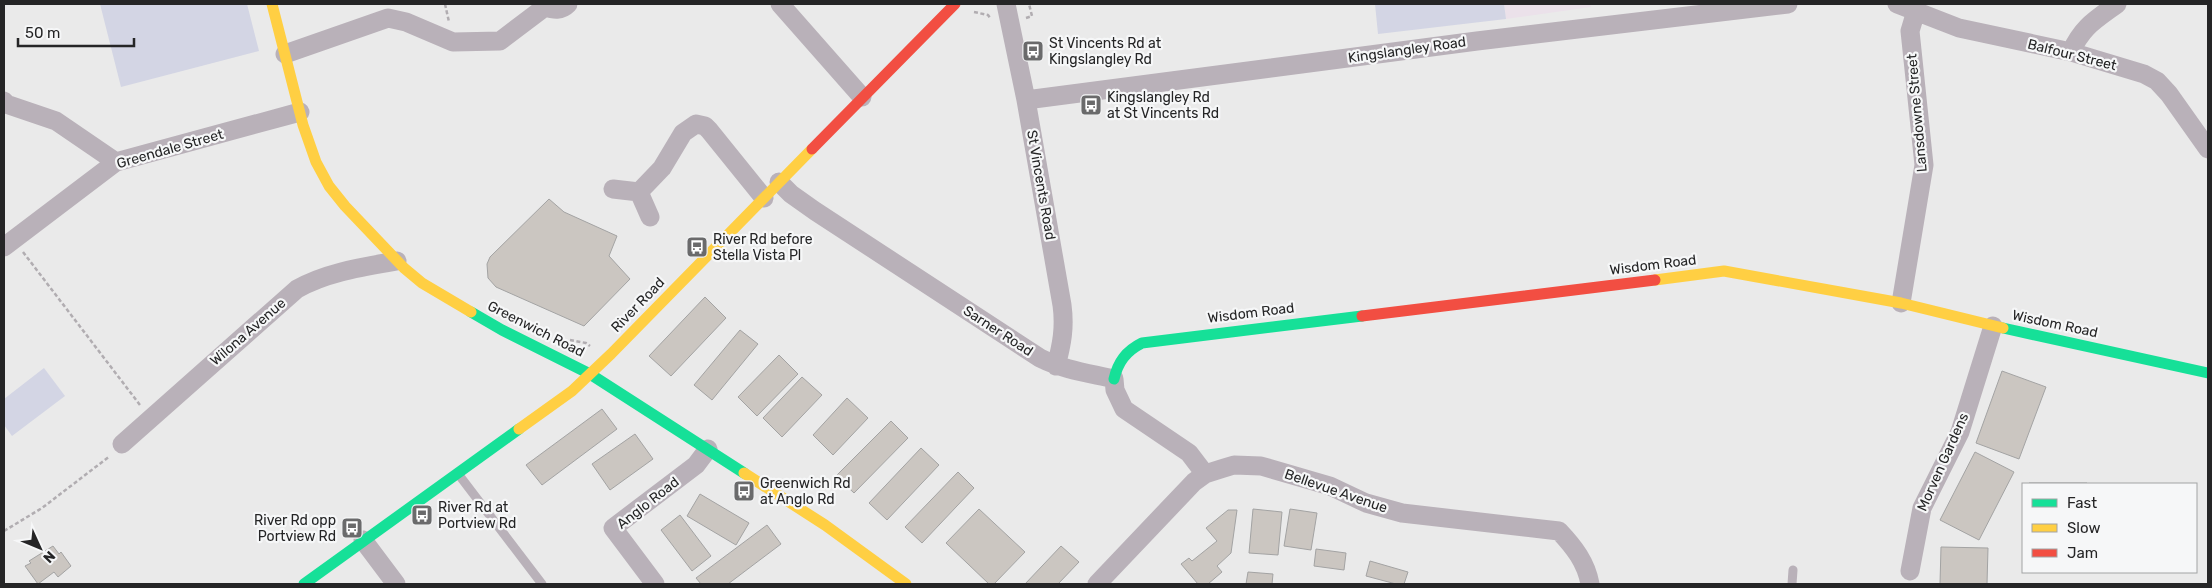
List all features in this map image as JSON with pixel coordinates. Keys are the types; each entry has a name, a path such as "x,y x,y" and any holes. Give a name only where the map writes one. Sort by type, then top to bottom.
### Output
{"street":[{"name":"Greenwich Road","path":"272,4 300,112 316,162 329,186 396,260 422,283 450,301 502,330 590,374 825,525 906,584"},
{"path":"285,54 388,18 406,22 453,42 500,41 545,5 560,10 568,4"},
{"path":"780,4 862,97"},
{"name":"River Road","path":"304,584 457,472 566,396 590,374 955,4"},
{"name":"Kingslangley Road","path":"1026,100 1477,41 1788,4"},
{"path":"2071,52 2078,35 2116,4"},
{"name":"Balfour Street","path":"1906,6 1959,28 2071,52 2144,74 2157,82 2169,94 2208,149"},
{"name":"Lansdowne Street","path":"1901,303 1924,165 1906,6"},
{"name":"St Vincents Road","path":"1009,13 1065,325 1063,343 1056,366"},
{"path":"4,101 6,104 56,121 116,162"},
{"name":"Greendale Street","path":"9,243 116,162 300,112"},
{"path":"639,192 662,168 683,133 696,124 705,126 709,130 764,198"},
{"name":"Sarner Road","path":"779,182 791,194 815,211 1024,348 1056,366 1114,379"},
{"path":"613,189 639,192"},
{"path":"639,192 650,217"},
{"name":"Wilona Avenue","path":"122,444 297,289 312,281 330,275 396,260"},
{"name":"Wisdom Road","path":"1114,379 1121,359 1133,347 1142,343 1724,271 1901,303 1993,326 2208,373"},
{"name":"Morven Gardens","path":"1910,571 1918,520 1922,508 1960,432 1993,326"},
{"path":"1114,379 1115,390 1124,409 1189,453 1205,474"},
{"name":"Anglo Road","path":"655,584 612,528 696,465 708,449"},
{"name":"Bellevue Avenue","path":"1097,584 1187,489 1205,474 1234,466 1260,466 1330,486 1366,503 1402,513 1559,531 1573,545 1588,570 1590,584"},
{"path":"363,540 396,584"}],"lane":[{"path":"457,472 542,584"},
{"path":"1792,584 1793,570"}],"path":[{"path":"445,4 449,20"},
{"path":"973,12 988,15 997,27 1009,13 1032,16 1029,4"},
{"path":"9,243 150,419"},
{"path":"4,531 42,508 104,463 122,444"}],"shaded area":[{"path":"100,4 247,4 259,51 121,87"},
{"path":"1375,4 1504,4 1506,19 1378,34"},
{"path":"1504,4 1590,4 1591,7 1506,19"},
{"path":"44,368 65,396 12,436 4,425 4,399"}],"building":[{"path":"549,199 564,212 617,236 609,256 630,279 584,326 496,287 488,278 487,264 490,257"},
{"path":"705,297 726,318 671,376 649,356"},
{"path":"740,330 758,344 712,400 694,385"},
{"path":"779,355 798,374 757,416 738,397"},
{"path":"2002,371 2046,387 2019,459 1976,443"},
{"path":"802,377 822,395 782,437 763,418"},
{"path":"847,398 868,418 833,455 813,435"},
{"path":"602,409 617,429 542,485 526,465"},
{"path":"891,421 908,438 854,493 836,476"},
{"path":"635,434 653,459 610,490 592,464"},
{"path":"921,448 939,465 887,520 869,503"},
{"path":"1975,452 2014,472 1979,540 1940,520"},
{"path":"958,472 974,488 922,543 905,527"},
{"path":"700,494 749,523 736,545 687,516"},
{"path":"979,509 1025,552 994,584 989,584 946,543"},
{"path":"1253,509 1282,512 1278,555 1249,553"},
{"path":"1290,509 1317,513 1311,550 1284,546"},
{"path":"1228,510 1237,510 1231,553 1217,566 1222,572 1208,584 1198,584 1181,564 1189,558 1192,561 1217,541 1206,528"},
{"path":"680,515 711,556 692,571 661,530"},
{"path":"767,525 781,544 728,584 701,584 696,578"},
{"path":"53,546 59,554 61,552 71,566 58,577 54,572 38,584 25,566 31,563 29,561"},
{"path":"1061,546 1079,562 1058,584 1025,584"},
{"path":"1941,547 1988,548 1987,584 1940,584"},
{"path":"1316,549 1346,553 1344,570 1314,566"},
{"path":"1370,561 1408,572 1404,584 1396,584 1366,576"},
{"path":"1248,572 1273,574 1272,584 1246,584"}],"traffic: fast":[{"path":"471,312 502,330 590,374 744,473"},
{"path":"1114,379 1118,367 1124,358 1131,350 1142,343 1362,316"},
{"path":"2003,328 2208,373"},
{"path":"304,584 519,429"}],"traffic: slow":[{"path":"272,4 303,125 316,162 329,186 345,206 404,268 422,283 471,312"},
{"path":"519,429 572,391 611,354 812,149"},
{"path":"1655,280 1724,271 1901,303 2003,328"},
{"path":"744,473 825,525 906,584"}],"traffic: jam":[{"path":"812,149 955,4"},
{"path":"1362,316 1655,280"}],"place":[{"name":"St Vincents Rd at Kingslangley Rd","path":"1033,51"},
{"name":"Kingslangley Rd at St Vincents Rd","path":"1091,105"},
{"name":"River Rd before Stella Vista Pl","path":"697,247"},
{"name":"Greenwich Rd at Anglo Rd","path":"744,491"},
{"name":"River Rd at Portview Rd","path":"422,515"},
{"name":"River Rd opp Portview Rd","path":"352,528"}]}
